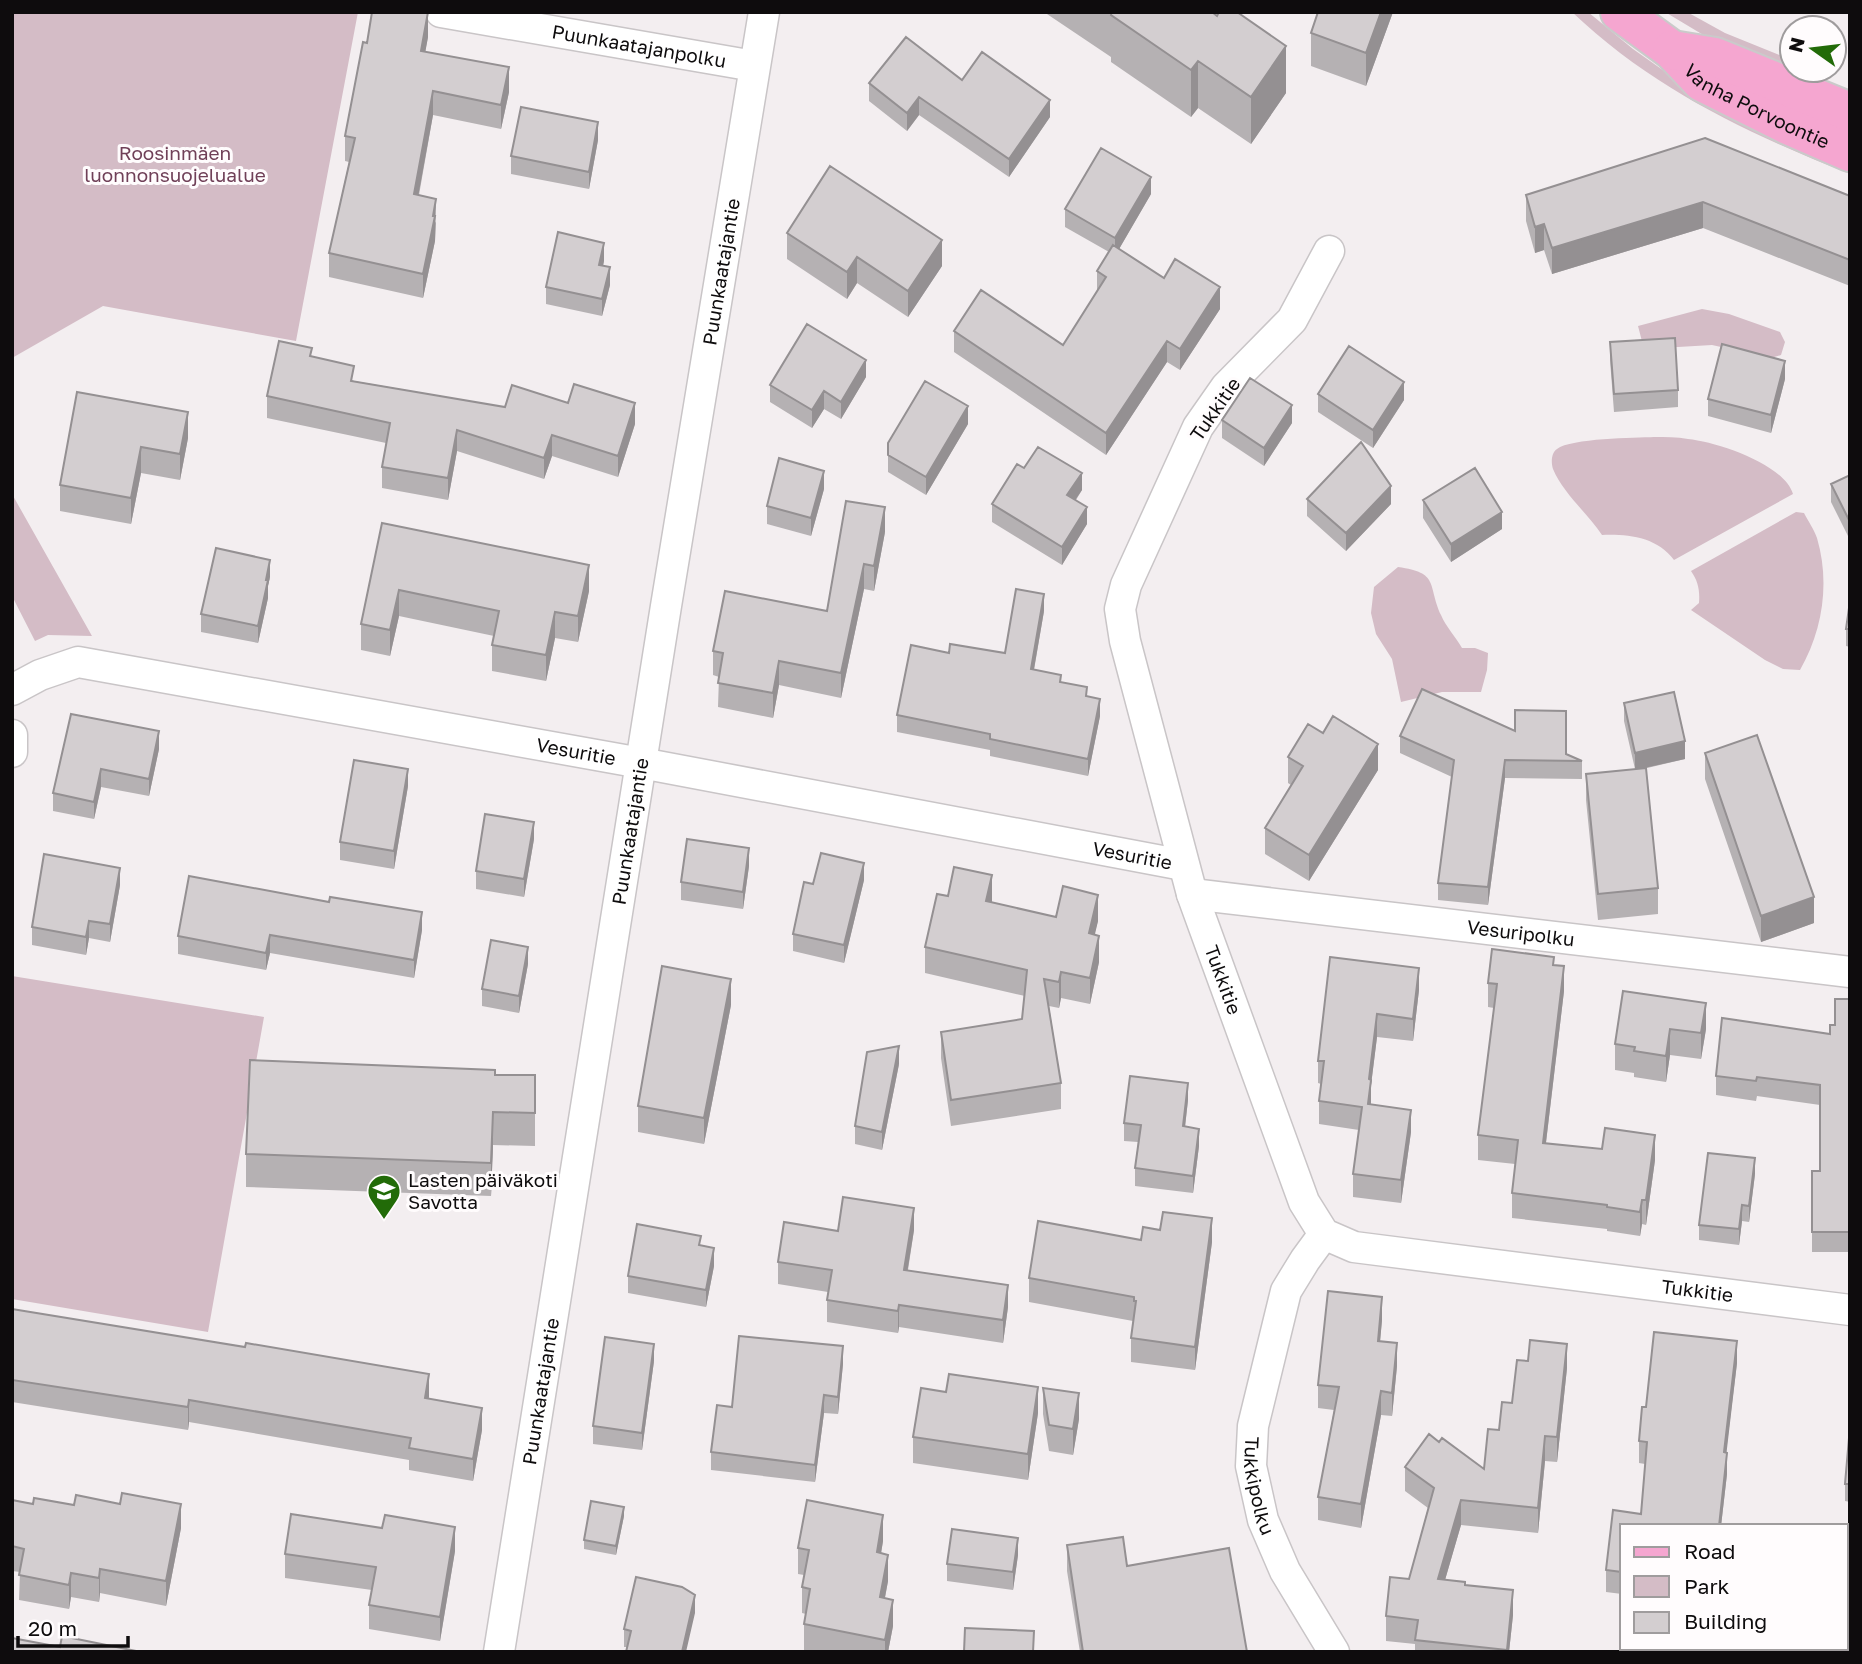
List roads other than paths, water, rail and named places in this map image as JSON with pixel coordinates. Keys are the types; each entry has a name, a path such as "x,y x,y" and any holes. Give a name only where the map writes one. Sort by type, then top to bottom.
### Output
{"main road":[{"name":"Vanha Porvoontie","path":"1620,12 1672,50 1702,82 1788,125 1850,152"},
{"name":"Vanha Porvoontie","path":"1672,50 1715,57 1850,112"}],"street":[{"name":"Puunkaatajanpolku","path":"441,12 754,66"},
{"name":"Puunkaatajantie","path":"499,1652 764,12"},
{"name":"Tukkitie","path":"1329,251 1292,320 1226,387 1198,427 1126,585 1120,610 1125,642 1192,894 1304,1202 1324,1234 1354,1247 1850,1310"},
{"name":"Vesuritie","path":"12,690 40,675 78,662 641,763 1183,865"},
{"path":"12,735 12,752"},
{"name":"Vesuripolku","path":"1192,894 1850,972"},
{"name":"Tukkipolku","path":"1324,1234 1286,1291 1253,1426 1251,1466 1263,1520 1280,1558 1334,1652"}],"place":[{"name":"Lasten päiväkoti Savotta","path":"384,1221"}],"park label":[{"name":"Roosinmäen luonnonsuojelualue","path":"175,164"}]}
